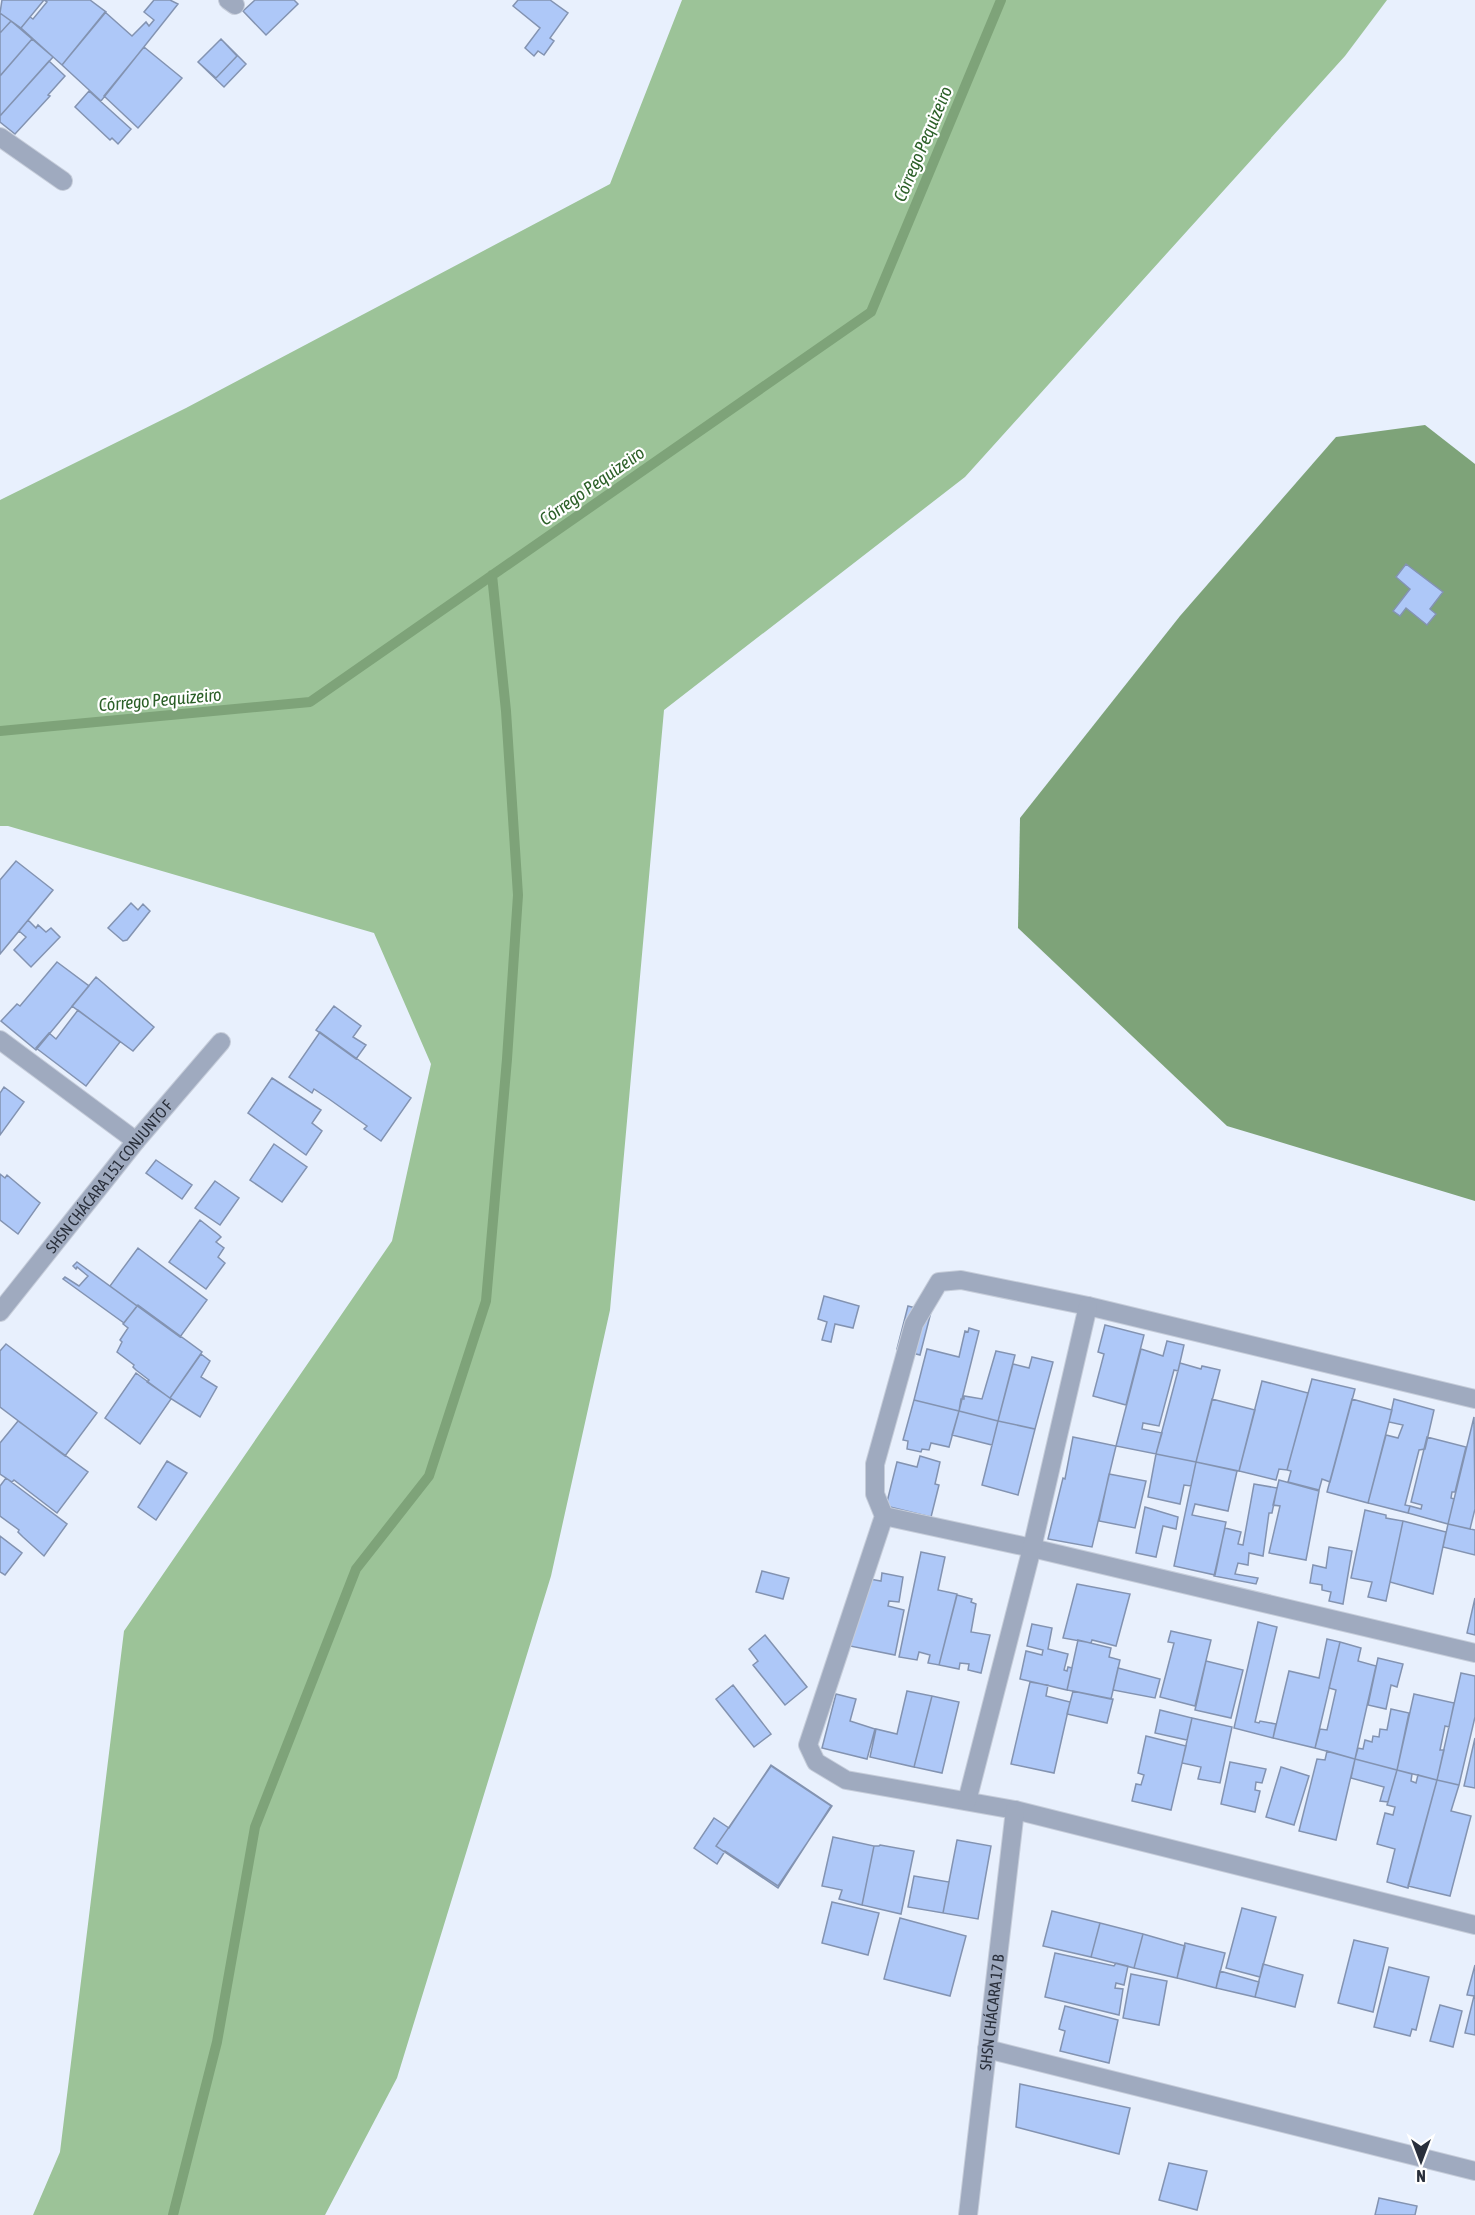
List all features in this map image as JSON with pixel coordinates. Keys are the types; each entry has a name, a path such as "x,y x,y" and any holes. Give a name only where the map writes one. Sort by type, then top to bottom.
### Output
{"street":[{"path":"0,137 63,181"},
{"path":"0,1040 136,1142"},
{"name":"SHSN CHÁCARA 151 CONJUNTO F","path":"0,1312 136,1142 221,1042"},
{"path":"1475,1399 1088,1306 961,1280 939,1281 914,1324 875,1464 875,1494 884,1516 808,1746 816,1762 846,1780 1015,1810 1475,1925"},
{"path":"967,1801 1032,1548 1088,1306"},
{"path":"884,1516 1032,1548 1475,1653"},
{"name":"SHSN CHÁCARA 17 B","path":"968,2215 1015,1810"},
{"path":"987,2049 1475,2171"}],"shaded area":[{"path":"682,0 1387,0 1345,56 965,477 664,710 610,1310 551,1576 397,2078 325,2215 33,2215 60,2152 124,1631 392,1241 431,1064 374,933 8,826 0,826 0,500 186,408 610,184"},
{"path":"1425,425 1475,464 1475,1201 1227,1126 1018,928 1020,818 1180,616 1336,437"}],"building":[{"path":"2,0 44,0 21,28 0,13"},
{"path":"44,0 90,0 106,12 62,65 21,28 30,17 33,19 47,2"},
{"path":"154,0 170,0 178,4 101,101 62,65 105,12 132,36 146,22 149,26 154,20 144,12"},
{"path":"255,0 294,0 298,4 266,35 243,11"},
{"path":"518,0 550,0 568,13 550,38 554,41 544,55 538,51 534,56 525,48 540,28 513,6"},
{"path":"0,13 11,21 0,33"},
{"path":"11,21 32,39 0,76 0,33"},
{"path":"32,39 53,57 0,116 0,76"},
{"path":"221,39 246,64 224,87 198,62"},
{"path":"221,39 237,56 216,78 198,62"},
{"path":"144,47 182,78 138,128 104,96"},
{"path":"49,61 65,76 15,134 0,122 0,116"},
{"path":"89,91 131,129 118,144 112,138 110,140 75,107"},
{"path":"1406,564 1443,592 1430,609 1436,614 1427,625 1406,608 1400,616 1393,611 1410,589 1396,577"},
{"path":"16,861 53,890 0,954 0,880"},
{"path":"131,903 138,910 143,904 150,911 127,940 123,941 108,928"},
{"path":"28,920 36,928 38,925 46,932 51,928 60,937 31,967 14,950 26,937 19,931"},
{"path":"57,962 89,986 36,1050 1,1021 17,1004 20,1006"},
{"path":"96,977 154,1027 133,1051 72,1006"},
{"path":"334,1006 361,1026 353,1037 366,1045 356,1059 316,1030"},
{"path":"78,1010 120,1042 86,1086 36,1048 49,1033 56,1039"},
{"path":"320,1032 411,1098 381,1141 364,1129 367,1126 329,1099 314,1089 312,1093 289,1077"},
{"path":"272,1078 321,1110 312,1123 322,1131 306,1155 248,1113"},
{"path":"4,1087 24,1102 0,1135 0,1093"},
{"path":"274,1144 307,1167 282,1202 250,1180"},
{"path":"156,1160 192,1185 182,1199 146,1173"},
{"path":"0,1174 5,1178 7,1175 40,1203 18,1234 0,1220"},
{"path":"215,1181 239,1198 220,1225 195,1208"},
{"path":"200,1220 221,1237 216,1242 224,1248 218,1257 225,1263 206,1289 169,1262"},
{"path":"138,1248 207,1300 180,1337 110,1286"},
{"path":"77,1262 137,1306 124,1323 63,1279 65,1277 79,1286 88,1276 73,1266"},
{"path":"824,1296 859,1306 853,1328 835,1324 831,1342 822,1340 827,1322 818,1319"},
{"path":"138,1305 202,1352 170,1398 147,1382 149,1380 133,1367 134,1365 117,1352 122,1342 120,1340 128,1328 123,1324"},
{"path":"908,1306 931,1312 920,1355 897,1349"},
{"path":"1105,1325 1144,1335 1126,1405 1093,1396 1104,1354 1098,1352"},
{"path":"969,1328 979,1331 959,1411 914,1400 927,1349 959,1357 965,1331 968,1332"},
{"path":"1167,1341 1184,1345 1178,1371 1174,1370 1159,1426 1143,1423 1142,1429 1162,1433 1156,1454 1116,1446 1141,1349 1163,1356"},
{"path":"6,1344 97,1413 65,1456 0,1407 0,1351"},
{"path":"996,1351 1015,1355 998,1421 959,1411 961,1399 964,1399 964,1396 982,1399"},
{"path":"201,1354 210,1361 201,1377 217,1387 200,1417 170,1398"},
{"path":"1032,1357 1053,1362 1035,1429 998,1421 1013,1364 1029,1368"},
{"path":"1180,1363 1201,1369 1202,1366 1220,1370 1196,1462 1156,1454"},
{"path":"136,1373 171,1399 140,1444 105,1418"},
{"path":"1312,1379 1355,1389 1330,1482 1322,1479 1319,1490 1288,1482 1291,1471 1287,1470"},
{"path":"1262,1381 1308,1393 1287,1470 1279,1469 1276,1480 1239,1471"},
{"path":"1212,1399 1255,1410 1239,1471 1196,1462"},
{"path":"1352,1399 1392,1410 1368,1503 1327,1492"},
{"path":"1394,1399 1434,1410 1425,1449 1419,1450 1405,1505 1410,1506 1408,1513 1368,1503 1386,1435 1398,1438 1403,1425 1389,1422"},
{"path":"914,1400 959,1411 949,1447 931,1443 929,1450 922,1449 921,1452 907,1449 908,1441 903,1440"},
{"path":"959,1411 998,1421 992,1445 952,1435"},
{"path":"1474,1417 1475,1509 1470,1529 1448,1524"},
{"path":"18,1421 88,1472 57,1513 14,1480 12,1482 0,1474 0,1443"},
{"path":"998,1421 1035,1429 1018,1495 982,1485"},
{"path":"1073,1437 1116,1446 1092,1547 1048,1539 1063,1478 1065,1479"},
{"path":"1427,1437 1466,1447 1455,1492 1452,1492 1451,1498 1454,1499 1448,1524 1408,1513 1410,1506 1421,1509 1422,1505 1411,1502"},
{"path":"1156,1454 1196,1462 1191,1486 1184,1485 1180,1504 1148,1497"},
{"path":"920,1456 940,1462 935,1484 939,1485 931,1517 886,1506 897,1462 917,1467"},
{"path":"167,1461 187,1473 156,1520 138,1507"},
{"path":"1196,1462 1237,1471 1228,1511 1195,1504 1192,1515 1226,1522 1215,1575 1174,1566"},
{"path":"1109,1474 1146,1481 1135,1528 1099,1521"},
{"path":"6,1478 67,1524 44,1556 18,1532 19,1530 0,1516 0,1486"},
{"path":"1279,1480 1319,1491 1306,1560 1269,1553 1280,1506 1273,1505"},
{"path":"1254,1484 1277,1488 1272,1513 1269,1513 1263,1556 1249,1553 1248,1565 1238,1563 1235,1574 1258,1578 1256,1584 1214,1576 1225,1528 1241,1532 1238,1544 1243,1545"},
{"path":"1145,1507 1178,1517 1176,1529 1163,1526 1156,1557 1136,1553"},
{"path":"1365,1510 1386,1515 1386,1518 1403,1521 1386,1601 1368,1597 1372,1582 1351,1578"},
{"path":"1403,1521 1446,1532 1433,1594 1390,1582"},
{"path":"1448,1524 1475,1530 1475,1555 1443,1547"},
{"path":"0,1536 22,1553 5,1575 0,1572"},
{"path":"1329,1547 1352,1551 1343,1604 1329,1601 1331,1592 1322,1590 1322,1585 1310,1583 1313,1565 1326,1568"},
{"path":"921,1552 945,1557 938,1590 957,1594 939,1665 928,1663 930,1655 919,1652 917,1660 899,1657"},
{"path":"762,1571 789,1578 783,1599 756,1592"},
{"path":"882,1573 903,1577 899,1602 889,1601 888,1606 904,1610 895,1655 850,1646 861,1600 865,1601 870,1579 881,1581"},
{"path":"1077,1584 1130,1594 1116,1646 1092,1640 1091,1643 1063,1638"},
{"path":"957,1595 972,1599 971,1602 976,1604 971,1632 990,1635 981,1673 968,1670 969,1664 960,1663 959,1669 939,1665"},
{"path":"1475,1598 1475,1635 1467,1633"},
{"path":"1258,1622 1277,1627 1255,1722 1276,1724 1273,1738 1234,1728"},
{"path":"1032,1624 1052,1628 1048,1649 1068,1654 1064,1670 1067,1671 1068,1667 1072,1668 1067,1690 1020,1679 1026,1651 1042,1655 1043,1650 1027,1646"},
{"path":"1171,1631 1211,1640 1195,1706 1160,1697 1174,1643 1168,1642"},
{"path":"765,1635 807,1687 785,1705 753,1665 758,1661 749,1649"},
{"path":"1327,1639 1340,1642 1315,1748 1273,1738 1289,1671 1319,1678"},
{"path":"1078,1640 1111,1648 1109,1657 1120,1660 1111,1699 1067,1690"},
{"path":"1340,1642 1361,1648 1358,1661 1376,1666 1355,1759 1315,1748 1320,1729 1327,1730 1336,1690 1329,1688"},
{"path":"1378,1658 1403,1664 1397,1687 1391,1685 1386,1709 1368,1705"},
{"path":"1206,1661 1243,1670 1231,1718 1195,1710"},
{"path":"1118,1668 1160,1679 1155,1698 1113,1690"},
{"path":"1461,1673 1475,1676 1475,1717 1459,1785 1437,1780"},
{"path":"1030,1682 1048,1685 1046,1696 1070,1702 1054,1773 1011,1764"},
{"path":"733,1685 771,1734 754,1747 716,1699"},
{"path":"907,1691 932,1696 914,1767 870,1757 876,1729 897,1734"},
{"path":"1073,1691 1113,1699 1107,1723 1067,1714"},
{"path":"836,1694 856,1699 850,1721 875,1729 867,1759 822,1748"},
{"path":"1414,1694 1454,1703 1449,1727 1445,1726 1440,1750 1444,1750 1437,1780 1397,1770"},
{"path":"932,1696 959,1702 942,1773 914,1767"},
{"path":"1391,1709 1409,1713 1397,1770 1355,1759 1358,1748 1363,1749 1365,1740 1372,1742 1373,1736 1379,1737 1380,1729 1387,1730"},
{"path":"1160,1710 1192,1718 1187,1740 1155,1733"},
{"path":"1192,1718 1232,1727 1220,1783 1198,1779 1201,1767 1182,1763"},
{"path":"1146,1736 1186,1746 1171,1810 1132,1801 1136,1784 1141,1785 1144,1775 1138,1773"},
{"path":"1475,1738 1475,1788 1464,1786"},
{"path":"1327,1751 1355,1759 1336,1840 1299,1831 1317,1759 1325,1760"},
{"path":"1355,1759 1397,1770 1388,1802 1380,1801 1384,1787 1351,1778"},
{"path":"1230,1762 1266,1769 1262,1783 1256,1782 1255,1790 1260,1791 1255,1812 1221,1804"},
{"path":"771,1765 832,1806 778,1886 725,1851 717,1864 694,1848 714,1818 729,1828"},
{"path":"771,1766 831,1806 778,1888 716,1846"},
{"path":"1281,1767 1309,1776 1294,1825 1266,1817"},
{"path":"1397,1770 1412,1774 1411,1781 1416,1783 1418,1775 1437,1780 1408,1888 1387,1882 1395,1849 1377,1844 1385,1813 1393,1815 1395,1807 1387,1805"},
{"path":"1437,1780 1459,1785 1451,1811 1471,1816 1450,1896 1408,1886"},
{"path":"833,1837 874,1846 862,1905 839,1899 842,1890 822,1886"},
{"path":"957,1840 991,1846 978,1919 943,1913"},
{"path":"874,1846 914,1851 901,1914 862,1905"},
{"path":"914,1876 949,1882 943,1913 908,1907"},
{"path":"832,1902 879,1913 868,1955 822,1943"},
{"path":"1242,1908 1276,1917 1260,1977 1226,1968"},
{"path":"1052,1911 1100,1923 1091,1957 1043,1946"},
{"path":"900,1918 966,1936 950,1996 884,1979"},
{"path":"1100,1923 1143,1934 1134,1968 1091,1957"},
{"path":"1143,1934 1185,1946 1177,1978 1134,1968"},
{"path":"1354,1940 1388,1948 1373,2012 1338,2003"},
{"path":"1185,1943 1225,1953 1216,1988 1177,1978"},
{"path":"1055,1953 1114,1966 1116,1963 1128,1966 1124,1985 1116,1983 1115,1988 1123,1989 1119,2015 1045,1997"},
{"path":"1263,1964 1303,1975 1295,2007 1255,1997"},
{"path":"1475,1965 1475,2035 1465,2033 1474,1996 1467,1995"},
{"path":"1389,1967 1429,1977 1416,2030 1412,2029 1410,2036 1374,2027"},
{"path":"1220,1971 1259,1982 1255,1997 1216,1988"},
{"path":"1131,1974 1167,1981 1159,2025 1123,2018"},
{"path":"1440,2005 1462,2011 1453,2047 1430,2041"},
{"path":"1065,2006 1118,2020 1109,2063 1060,2051 1065,2031 1059,2029"},
{"path":"1020,2084 1130,2108 1119,2154 1016,2127"},
{"path":"1169,2163 1207,2171 1197,2210 1159,2200"},
{"path":"1379,2198 1417,2206 1415,2215 1375,2215"}],"waterway":[{"name":"Córrego Pequizeiro","path":"0,731 310,702 871,312 1001,0"},
{"path":"173,2215 217,2042 255,1827 356,1569 429,1476 486,1301 507,1059 518,895 506,711 492,575"}]}
